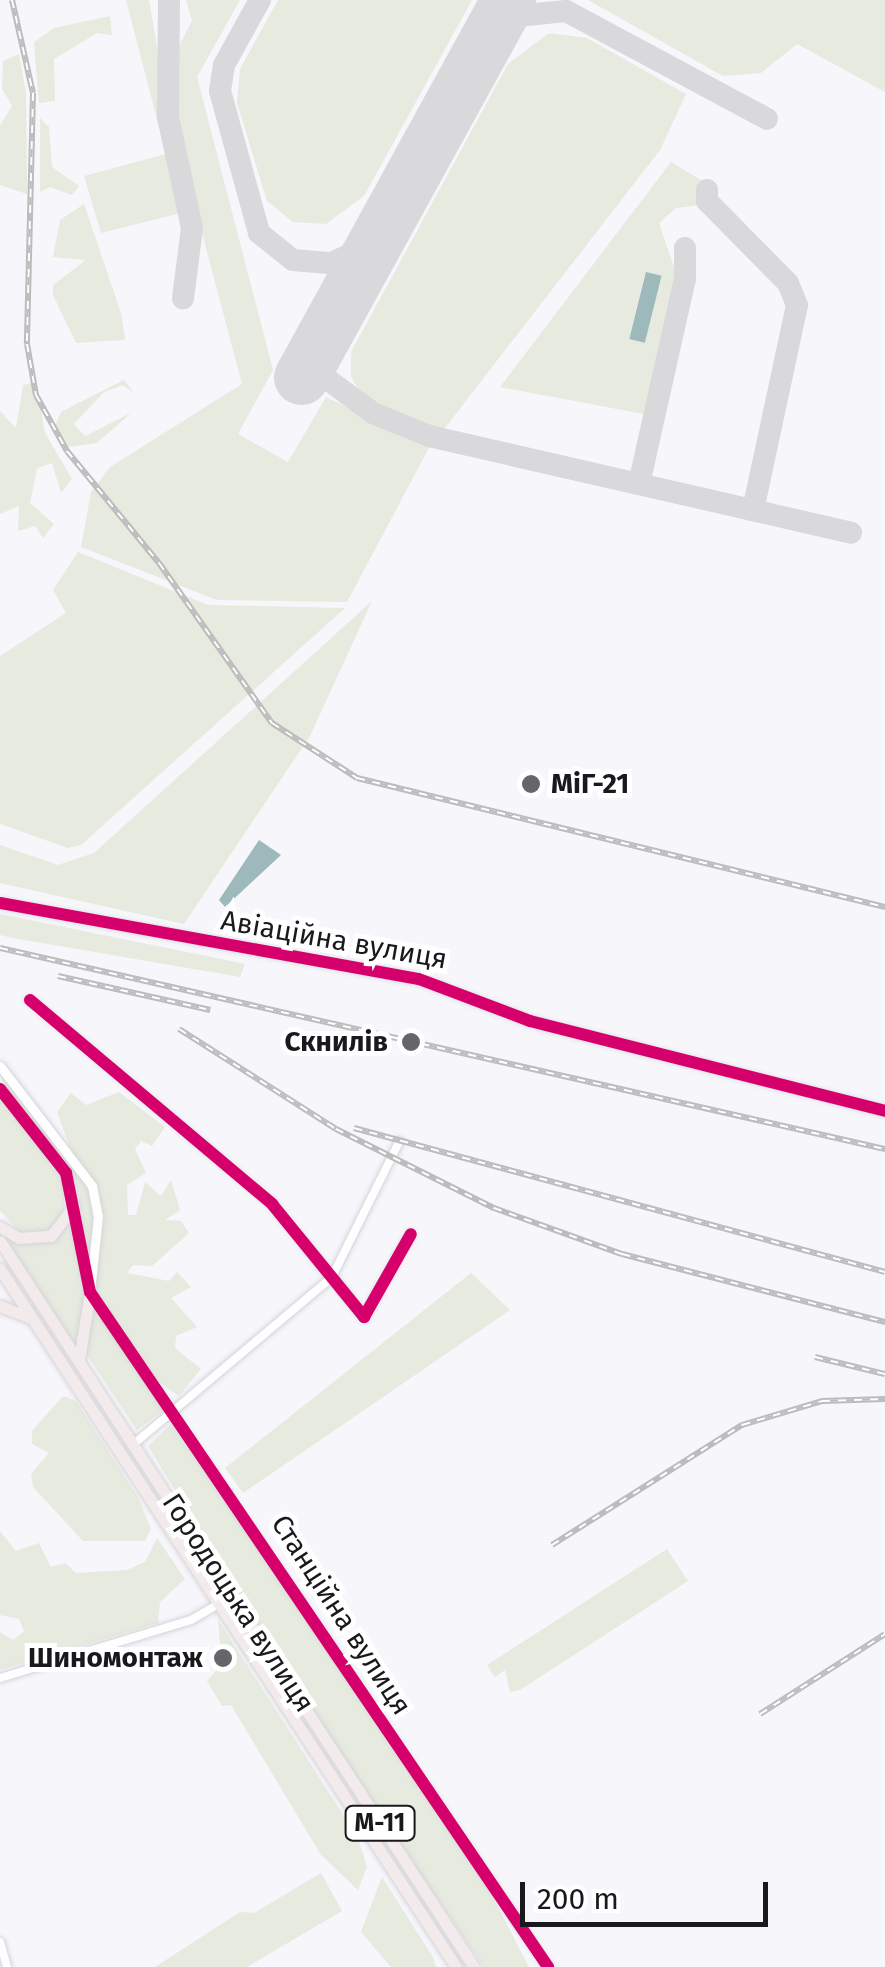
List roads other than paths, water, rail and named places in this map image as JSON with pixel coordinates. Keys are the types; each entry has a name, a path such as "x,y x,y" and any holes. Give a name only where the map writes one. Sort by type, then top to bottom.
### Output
{"main road":[{"path":"0,1227 18,1238 51,1236 74,1206"},
{"name":"Городоцька вулиця","path":"0,1240 474,1967"},
{"name":"Городоцька вулиця","path":"0,1269 456,1967"},
{"path":"79,1360 90,1292"},
{"path":"0,1306 31,1318"}],"street":[{"name":"Авіаційна вулиця","path":"0,904 419,979 530,1020 885,1111"},
{"path":"30,1000 150,1108 248,1182 364,1317 411,1234"},
{"path":"0,1066 92,1186 98,1216 90,1292"},
{"path":"0,1089 66,1173 90,1292"},
{"path":"135,1442 332,1278 400,1142"},
{"name":"Станційна вулиця","path":"90,1292 176,1410 548,1967"},
{"path":"0,1678 221,1604 234,1595"},
{"path":"0,1942 7,1967"}],"water":[{"path":"646,272 662,276 645,343 629,339"},
{"path":"259,840 281,855 225,907 219,900"}],"railway":[{"path":"12,0 33,93 27,344 36,395 67,451 159,563 272,723 357,778 885,907"},
{"path":"0,948 885,1149"},
{"path":"58,976 210,1010"},
{"path":"179,1029 336,1129 494,1208 622,1254 885,1322"},
{"path":"354,1128 885,1272"},
{"path":"815,1357 885,1374"},
{"path":"552,1545 742,1425 822,1401 885,1399"},
{"path":"760,1714 885,1634"}],"place":[{"name":"МіГ-21","path":"531,784"},
{"name":"Скнилів","path":"411,1042"},
{"name":"Шиномонтаж","path":"223,1658"}]}
